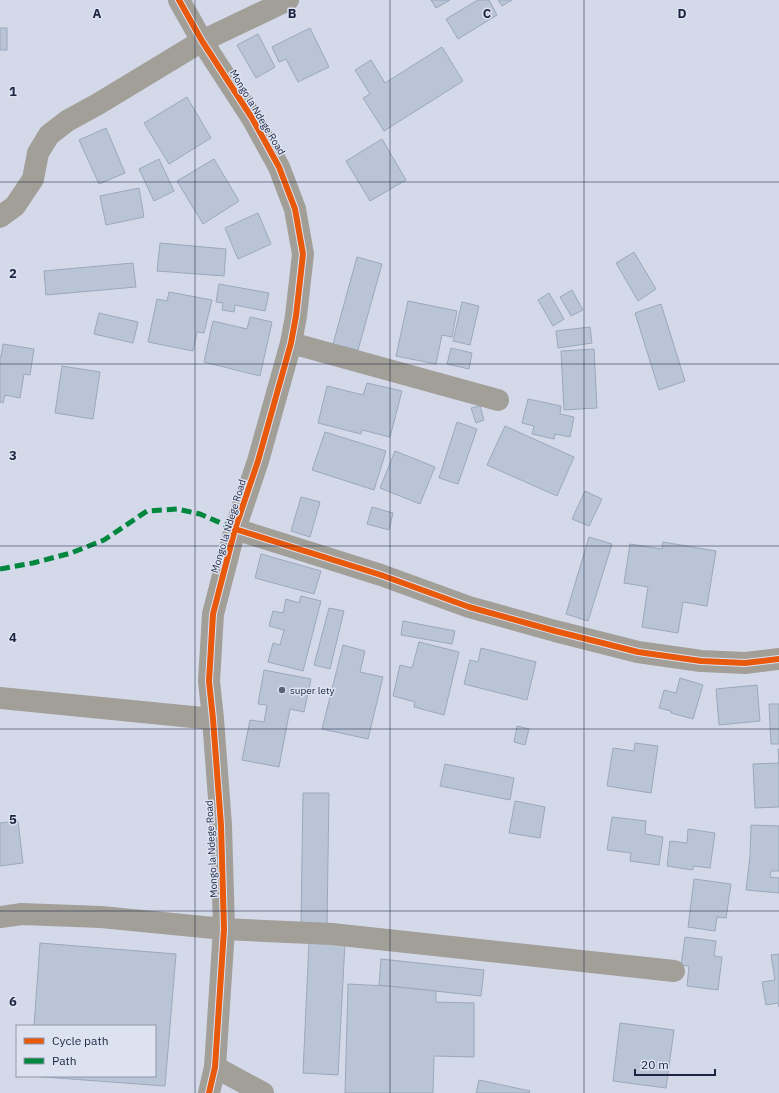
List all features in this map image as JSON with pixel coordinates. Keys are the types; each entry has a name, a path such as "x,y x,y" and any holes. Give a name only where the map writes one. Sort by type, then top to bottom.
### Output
{"street":[{"name":"Mongo la Ndege Road","path":"178,0 202,41 252,118 278,167 295,209 303,254 296,316 291,343 258,461 235,529 213,614 209,681 221,825 224,929 215,1067 209,1093"},
{"path":"0,217 15,206 33,179 38,153 49,135 67,121 202,41 288,0"},
{"path":"291,343 498,400"},
{"path":"235,529 381,575 469,607 638,652 701,661 745,663 779,659"},
{"path":"0,698 213,719"},
{"path":"0,917 22,914 101,917 168,925 332,934 674,971"},
{"path":"215,1067 263,1093"}],"building":[{"path":"431,0 450,0 436,8"},
{"path":"478,0 489,0 497,15 458,39 446,19"},
{"path":"498,0 512,0 502,6"},
{"path":"0,28 7,28 7,50 0,50"},
{"path":"310,28 329,67 298,82 286,59 279,62 272,47"},
{"path":"258,34 275,67 256,78 237,45"},
{"path":"442,47 463,81 384,131 363,98 370,94 355,70 371,60 385,83"},
{"path":"187,97 211,138 169,164 144,123"},
{"path":"106,128 125,173 99,184 79,140"},
{"path":"382,139 406,180 370,201 346,161"},
{"path":"159,159 174,191 154,201 139,169"},
{"path":"214,159 239,201 203,224 177,181"},
{"path":"139,188 144,217 106,225 100,196"},
{"path":"258,213 271,244 238,259 225,228"},
{"path":"160,243 226,249 224,276 157,271"},
{"path":"634,252 656,289 638,301 616,263"},
{"path":"357,257 382,264 358,350 333,344"},
{"path":"133,263 136,287 46,295 44,271"},
{"path":"219,284 269,293 265,311 235,305 234,312 222,310 223,303 216,302"},
{"path":"572,290 583,310 571,316 560,297"},
{"path":"169,292 212,300 204,333 197,332 193,351 148,342 157,299 167,301"},
{"path":"549,293 564,319 553,326 538,300"},
{"path":"408,301 457,311 452,337 442,335 436,364 396,356"},
{"path":"462,302 479,306 470,345 453,341"},
{"path":"661,304 685,381 659,390 635,313"},
{"path":"99,313 138,322 133,343 94,334"},
{"path":"250,317 272,322 260,376 204,362 213,321 247,329"},
{"path":"590,327 592,343 558,348 556,331"},
{"path":"3,344 34,349 30,375 24,374 20,398 5,395 3,403 0,402 0,356 1,357"},
{"path":"451,348 472,353 469,369 447,364"},
{"path":"594,349 597,408 564,410 561,351"},
{"path":"62,366 100,372 93,419 55,413"},
{"path":"367,383 402,391 390,437 362,430 361,434 318,423 327,386 363,395"},
{"path":"528,399 561,406 560,414 574,417 570,437 555,434 554,439 532,434 534,426 522,423"},
{"path":"480,406 484,420 476,423 471,408"},
{"path":"457,422 477,429 458,484 439,478"},
{"path":"505,426 574,457 557,496 487,465"},
{"path":"325,432 386,451 374,490 312,470"},
{"path":"395,451 435,467 420,504 380,488"},
{"path":"585,491 602,499 589,526 572,519"},
{"path":"301,497 320,502 310,537 291,531"},
{"path":"372,507 393,513 389,530 367,524"},
{"path":"589,537 612,544 588,621 566,614"},
{"path":"663,542 716,551 707,606 683,602 678,633 642,627 648,587 624,583 630,544 662,549"},
{"path":"261,554 321,571 314,594 255,578"},
{"path":"301,596 321,601 303,671 268,662 273,643 280,645 284,630 269,626 273,611 283,613 286,599 299,603"},
{"path":"329,608 344,611 330,669 314,665"},
{"path":"403,621 455,631 452,644 401,635"},
{"path":"419,642 459,652 444,715 414,707 415,702 393,696 400,665 412,668"},
{"path":"343,645 365,651 360,672 383,677 368,739 322,729"},
{"path":"481,648 536,662 527,700 464,684 470,660 478,662"},
{"path":"264,670 311,679 304,712 290,709 279,767 242,760 250,720 264,722 267,705 258,704"},
{"path":"680,678 703,685 693,719 659,708 664,690 676,693"},
{"path":"757,685 760,721 719,725 716,689"},
{"path":"769,704 779,704 779,744 771,744"},
{"path":"517,726 529,729 525,745 514,742"},
{"path":"635,743 658,746 651,793 607,786 613,748 634,751"},
{"path":"779,763 779,807 755,808 753,764"},
{"path":"445,764 514,778 510,800 440,786"},
{"path":"303,793 329,793 327,925 301,924"},
{"path":"515,801 545,807 540,838 509,833"},
{"path":"612,817 646,821 645,834 663,837 659,865 630,861 631,853 607,850"},
{"path":"18,821 23,863 0,866 0,823"},
{"path":"751,825 779,826 779,871 771,871 770,877 779,878 779,893 746,890 750,856"},
{"path":"688,829 715,833 710,868 693,866 693,870 667,866 670,841 687,843"},
{"path":"694,879 731,884 726,918 717,917 715,931 688,927"},
{"path":"685,937 716,941 714,956 722,957 718,990 687,986 689,966 681,965"},
{"path":"309,942 345,943 338,1075 303,1073"},
{"path":"40,943 176,954 165,1086 44,1077 156,1077 156,1025 34,1025"},
{"path":"779,954 779,1007 778,1003 766,1005 762,982 775,980 771,955"},
{"path":"381,959 484,970 481,996 379,985"},
{"path":"348,984 436,991 436,1002 474,1003 474,1057 434,1056 433,1093 345,1093"},
{"path":"620,1023 674,1030 666,1088 613,1081"},
{"path":"479,1080 530,1091 529,1093 476,1093"}],"marked path":[{"path":"0,569 33,563 71,553 104,540 147,511 177,509 200,514 235,529"}],"cycle path":[{"path":"179,0 202,41 252,118 279,167 295,209 303,254 296,316 291,343 258,461 235,529 213,614 209,681 221,825 224,929 215,1067 209,1093"},
{"path":"235,529 381,575 469,607 638,652 701,661 745,663 779,659"}],"place":[{"name":"super lety","path":"282,690"}]}
